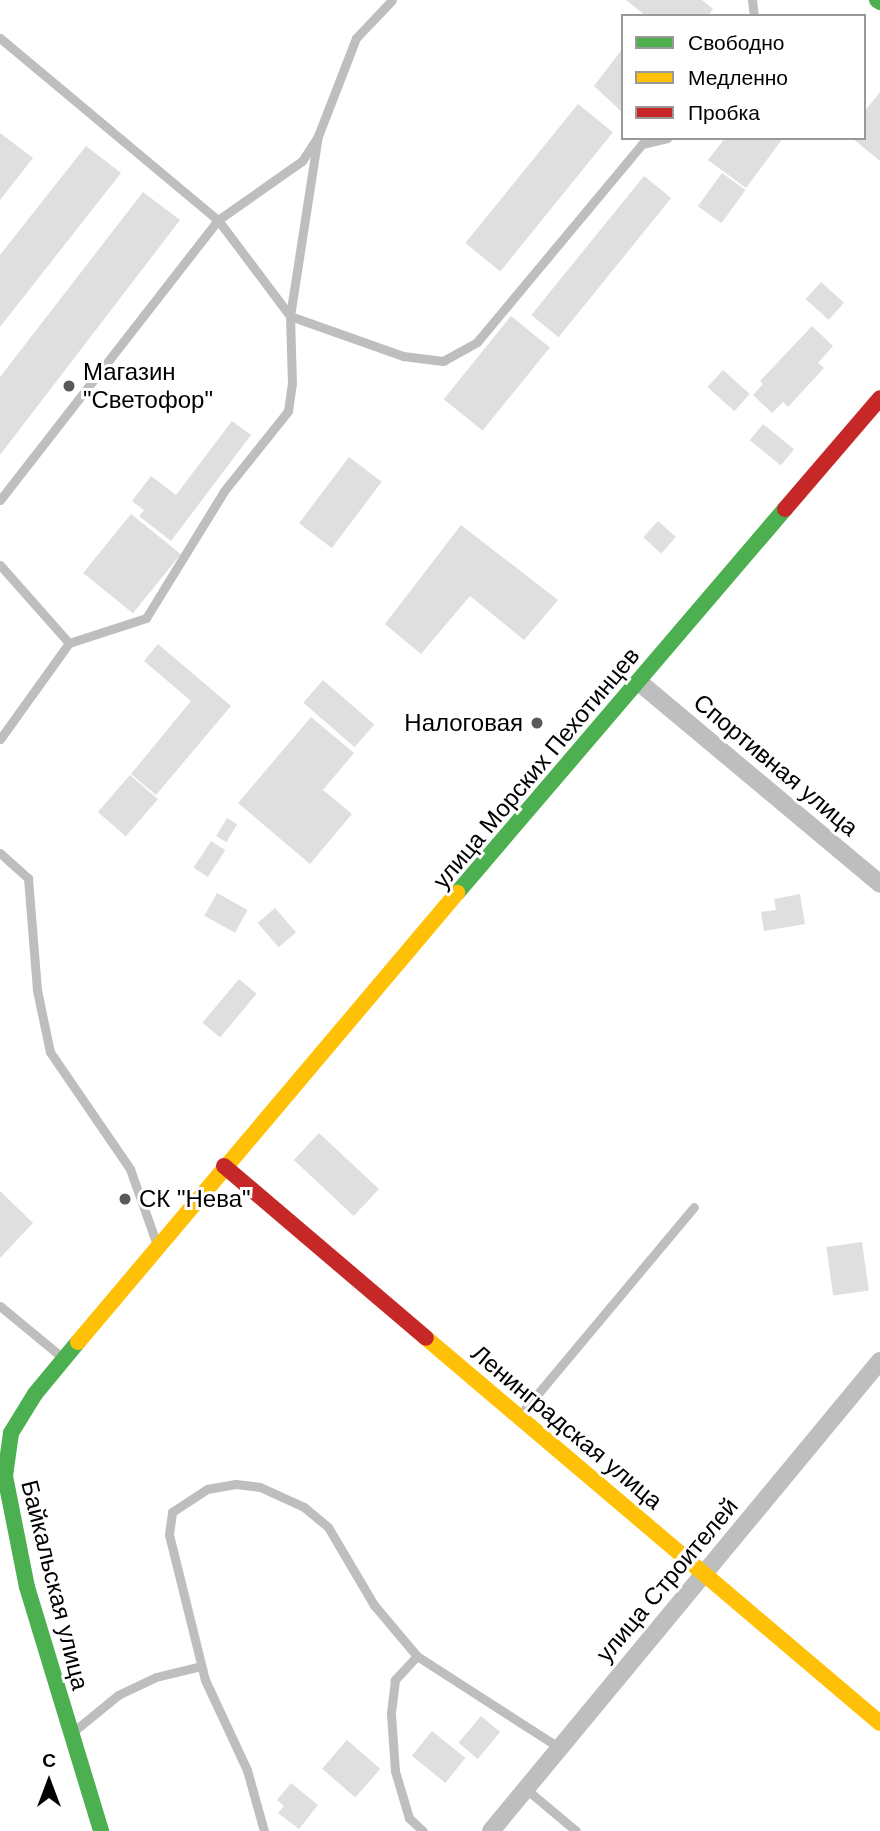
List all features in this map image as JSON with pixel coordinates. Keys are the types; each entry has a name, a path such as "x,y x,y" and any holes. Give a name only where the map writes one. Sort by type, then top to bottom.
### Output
{"street":[{"name":"улица Морских Пехотинцев","path":"224,1166 640,684 880,398"},
{"name":"Спортивная улица","path":"640,684 880,884"},
{"name":"Байкальская улица","path":"101,1831 27,1587 5,1476 11,1433 64,1359 224,1166"},
{"name":"Ленинградская улица","path":"224,1166 880,1723"},
{"name":"улица Строителей","path":"491,1831 880,1361"}],"lane":[{"path":"0,500 218,220 302,160 317,136 356,38 392,0"},
{"path":"0,38 218,220 290,316 402,356 443,361 477,342 642,144 659,140"},
{"path":"0,739 68,642 146,618 224,491 288,411 292,384 290,316 317,136"},
{"path":"0,565 68,642"},
{"path":"0,853 28,878 37,990 50,1052 130,1169 158,1247"},
{"path":"519,1417 694,1207"},
{"path":"0,1306 64,1359"},
{"path":"264,1831 247,1770 201,1666 169,1534 172,1513 206,1489 236,1484 260,1486 304,1507 328,1527 374,1605 417,1656 560,1748"},
{"path":"417,1656 395,1681 391,1714 395,1771 409,1818 423,1831"},
{"path":"70,1734 118,1695 156,1677 201,1666"},
{"path":"526,1789 576,1831"}],"building":[{"path":"626,0 702,0 713,9 709,14 644,14"},
{"path":"621,51 621,111 594,86"},
{"path":"880,92 880,161 854,140 866,140 866,110"},
{"path":"578,104 613,132 500,271 465,243"},
{"path":"0,133 33,158 0,200"},
{"path":"723,140 782,140 746,188 708,160"},
{"path":"86,146 121,173 0,327 0,255"},
{"path":"722,173 745,190 721,223 698,206"},
{"path":"644,176 671,198 559,337 531,315"},
{"path":"143,192 180,220 0,455 0,377"},
{"path":"821,282 844,303 829,320 806,299"},
{"path":"511,316 550,347 483,431 444,399"},
{"path":"812,326 833,346 818,363 824,368 788,407 783,402 772,413 753,395 763,384 760,381"},
{"path":"723,370 750,394 734,411 708,387"},
{"path":"232,421 251,435 171,541 139,516 144,510 132,501 151,476 176,495"},
{"path":"763,424 794,449 781,465 750,440"},
{"path":"349,457 382,482 332,548 299,523"},
{"path":"131,514 181,554 133,613 83,573"},
{"path":"658,521 676,537 661,553 643,537"},
{"path":"461,525 558,600 524,640 470,596 421,654 385,624"},
{"path":"158,644 231,706 156,795 131,774 191,701 144,661"},
{"path":"323,680 374,725 355,747 303,703"},
{"path":"311,717 354,753 323,790 352,814 310,864 238,803"},
{"path":"130,775 158,799 126,836 98,812"},
{"path":"227,818 237,824 226,842 216,836"},
{"path":"211,841 225,850 208,877 194,868"},
{"path":"217,893 248,910 235,933 204,916"},
{"path":"800,894 805,924 764,931 761,912 776,910 774,899"},
{"path":"275,908 296,932 279,947 258,923"},
{"path":"239,979 257,994 220,1037 202,1023"},
{"path":"319,1133 379,1189 354,1216 294,1160"},
{"path":"0,1191 33,1223 0,1258"},
{"path":"862,1242 869,1291 833,1296 826,1247"},
{"path":"481,1716 500,1732 478,1759 459,1743"},
{"path":"432,1731 465,1758 445,1783 412,1756"},
{"path":"347,1740 380,1769 355,1798 322,1769"},
{"path":"291,1783 318,1805 299,1829 278,1813 284,1806 277,1800"}],"traffic: fast":[{"path":"457,893 785,509"},
{"path":"78,1342 35,1394 11,1433 5,1476 27,1587 101,1831"}],"traffic: slow":[{"path":"78,1342 457,893"},
{"path":"426,1338 880,1723"}],"traffic: jam":[{"path":"785,509 880,398"},
{"path":"224,1166 426,1338"}],"place":[{"name":"Магазин \"Светофор\"","path":"69,386"},
{"name":"Налоговая","path":"537,723"},
{"name":"СК \"Нева\"","path":"125,1199"}]}
